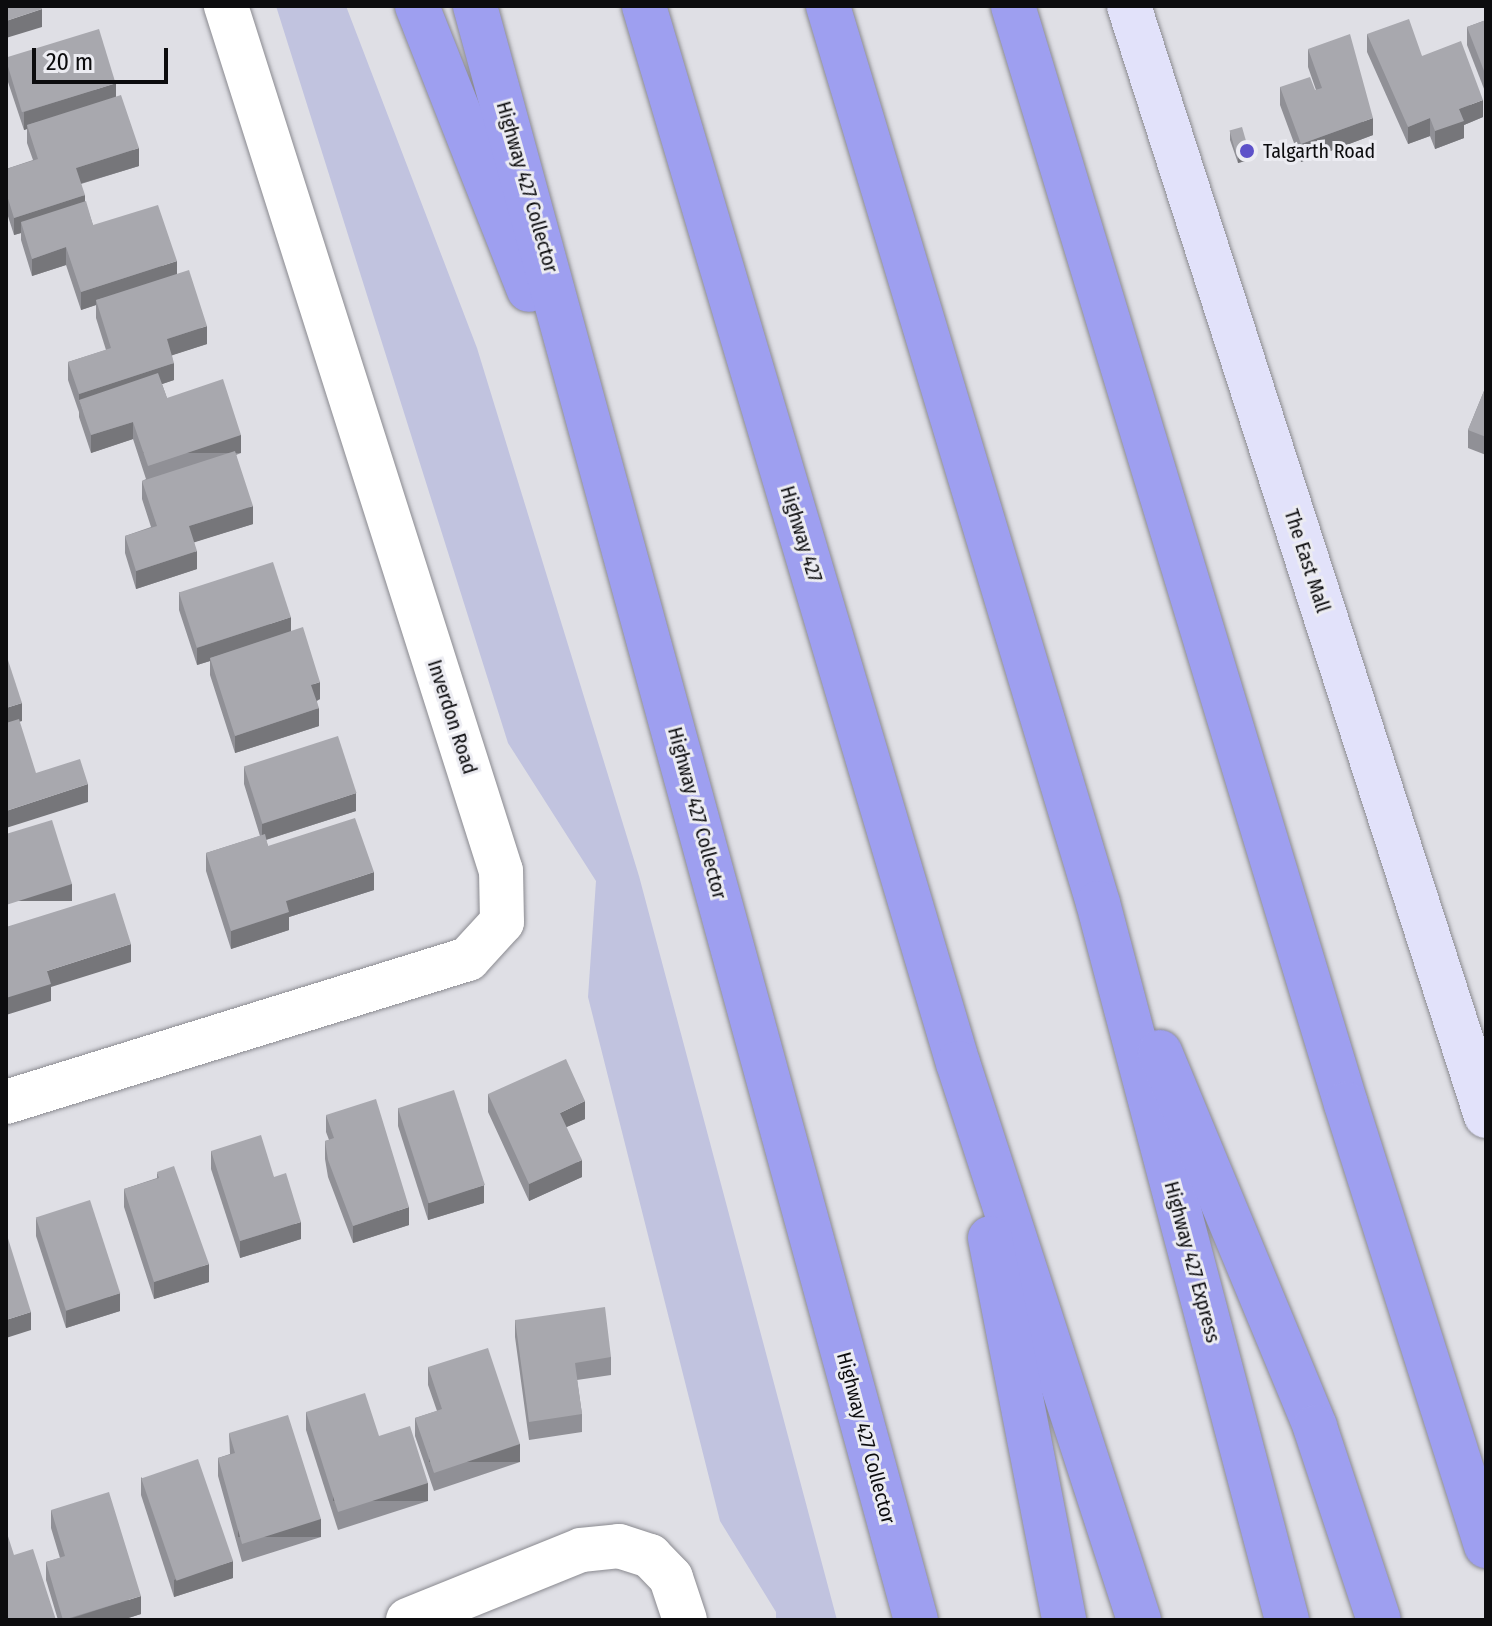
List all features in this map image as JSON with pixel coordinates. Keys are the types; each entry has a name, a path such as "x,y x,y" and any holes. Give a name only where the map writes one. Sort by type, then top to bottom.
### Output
{"highway":[{"path":"417,6 466,120 632,568"},
{"name":"Highway 427 Collector","path":"475,6 632,568 916,1620"},
{"name":"Highway 427","path":"644,6 958,1063"},
{"path":"828,6 1098,903 1315,1427 1379,1620"},
{"path":"1013,6 1346,1104 1486,1546"},
{"name":"Highway 427 Express","path":"1098,903 1287,1620"},
{"path":"958,1063 1064,1620"},
{"path":"958,1063 1139,1620"}],"main road":[{"name":"The East Mall","path":"1129,6 1486,1116"}],"street":[{"name":"Inverdon Road","path":"6,1102 468,959 502,922 501,871 226,6"},
{"path":"408,1620 581,1550 619,1546 650,1556 671,1578 685,1620"}],"shaded area":[{"path":"276,6 346,6 477,348 639,876 837,1620 776,1620 776,1612 720,1521 588,997 596,881 508,743"}],"building":[{"path":"6,6 41,6 42,9 6,21"},
{"path":"1409,19 1422,56 1461,41 1483,100 1459,109 1464,121 1435,131 1430,118 1408,127 1367,34"},
{"path":"1486,20 1486,76 1467,27"},
{"path":"99,29 116,84 22,112 6,57"},
{"path":"1350,34 1373,118 1301,144 1280,87 1310,77 1315,90 1322,88 1308,49"},
{"path":"121,95 139,148 76,168 85,195 14,218 6,192 6,169 38,159 27,125"},
{"path":"1242,127 1249,151 1236,155 1230,131"},
{"path":"86,201 93,225 158,205 177,261 81,292 66,247 32,259 21,222"},
{"path":"189,270 207,326 167,339 174,363 79,394 68,362 111,348 96,300"},
{"path":"158,373 167,398 223,379 241,435 148,466 133,422 91,435 79,400"},
{"path":"1486,386 1486,437 1468,430"},
{"path":"235,451 253,506 189,526 197,551 136,571 125,536 157,526 142,481"},
{"path":"273,562 291,617 197,648 179,593"},
{"path":"303,627 320,682 311,685 319,708 235,736 210,658"},
{"path":"6,654 22,703 6,708"},
{"path":"19,719 36,773 80,759 88,784 6,811 6,723"},
{"path":"338,736 357,793 262,824 244,767"},
{"path":"355,818 374,872 286,901 289,912 231,931 206,853 265,834 268,846"},
{"path":"52,820 72,884 6,905 6,834"},
{"path":"115,893 131,944 47,971 51,984 6,998 6,927"},
{"path":"566,1059 585,1101 560,1113 582,1160 529,1184 488,1094"},
{"path":"454,1090 485,1185 429,1203 398,1108"},
{"path":"376,1099 409,1207 353,1226 328,1160 325,1141 334,1138 326,1115"},
{"path":"261,1135 274,1177 286,1173 301,1222 240,1241 211,1151"},
{"path":"174,1166 209,1264 154,1282 124,1189 159,1178 157,1172"},
{"path":"90,1200 120,1293 66,1311 36,1218"},
{"path":"6,1232 31,1312 6,1320"},
{"path":"605,1307 611,1357 575,1363 582,1414 529,1422 515,1320"},
{"path":"488,1348 520,1444 434,1473 415,1418 442,1409 428,1367"},
{"path":"365,1393 379,1436 410,1426 428,1483 338,1512 306,1412"},
{"path":"288,1415 321,1519 242,1544 218,1458 235,1453 229,1433"},
{"path":"198,1459 233,1561 176,1581 141,1479"},
{"path":"109,1492 141,1596 63,1620 46,1562 65,1556 51,1510"},
{"path":"6,1530 14,1555 33,1549 56,1620 6,1620"}],"place":[{"name":"Talgarth Road","path":"1247,151"}]}
